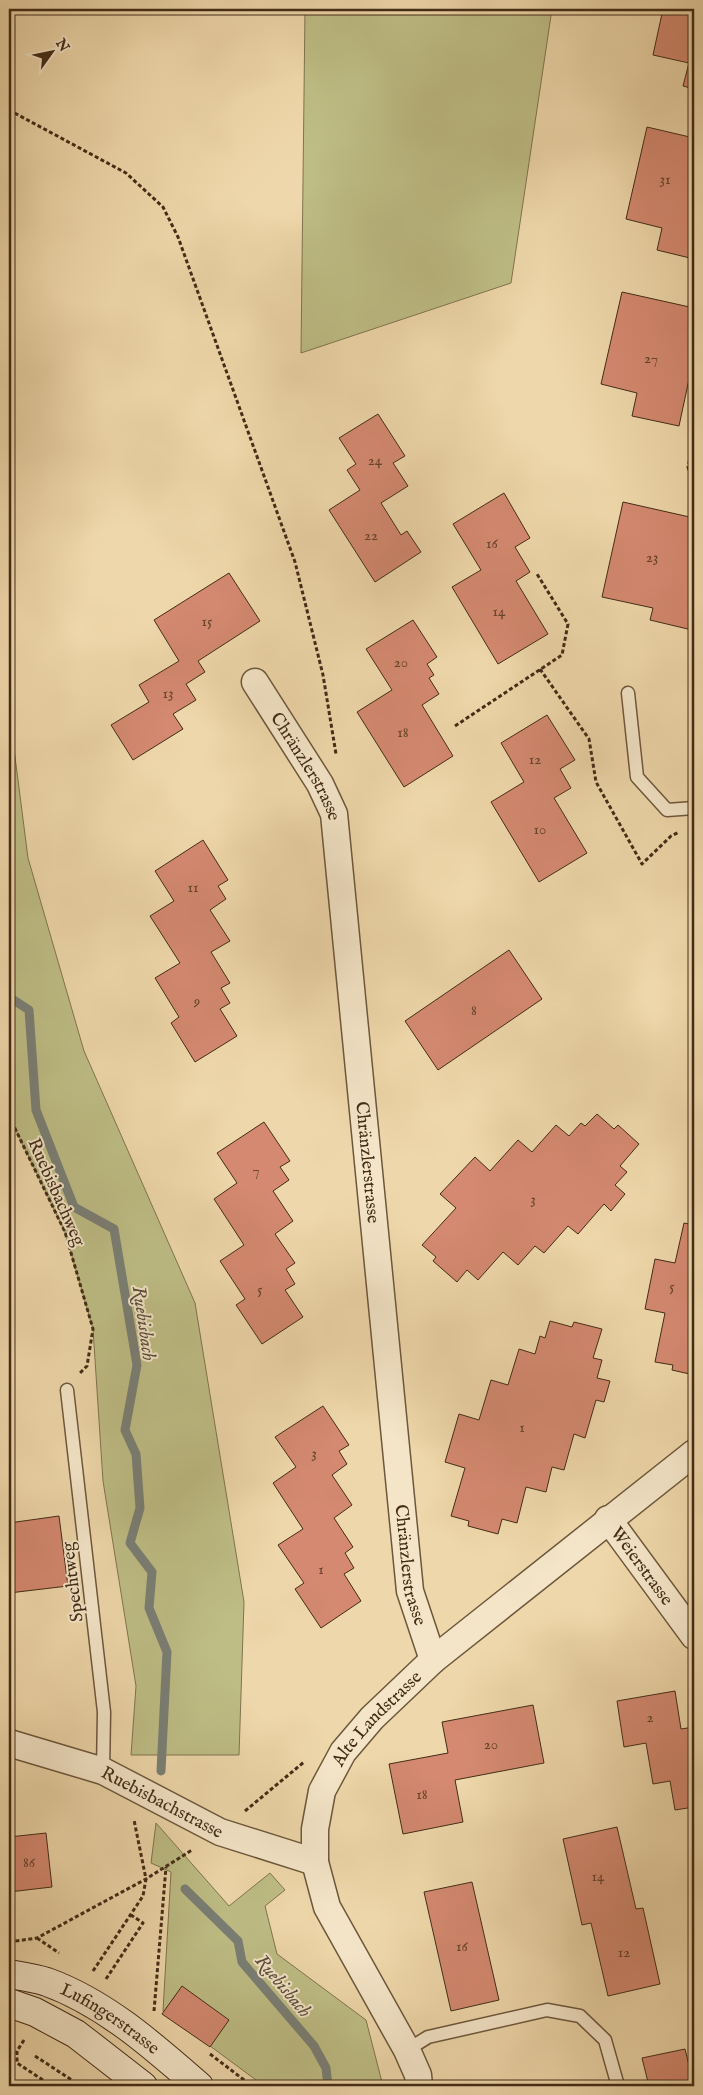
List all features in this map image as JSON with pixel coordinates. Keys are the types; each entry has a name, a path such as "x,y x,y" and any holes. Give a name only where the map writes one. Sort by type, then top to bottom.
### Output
{"main road":[{"name":"Lufingerstrasse","path":"9,1974 46,1982 89,2001 143,2038 199,2086"},
{"name":"Lufingerstrasse","path":"9,2003 35,2012 76,2034 143,2086"}],"street":[{"name":"Chränzlerstrasse","path":"255,682 320,784 334,814 410,1591 433,1660"},
{"name":"Alte Landstrasse","path":"419,2086 418,2075 407,2050 327,1906 315,1862 315,1829 322,1791 343,1752 372,1718 433,1660 608,1519 694,1453"},
{"name":"Weierstrasse","path":"608,1519 694,1636"},
{"name":"Ruebisbachstrasse","path":"9,1743 103,1772 220,1832 315,1862"}],"lane":[{"path":"628,693 637,777 667,810 694,808"},
{"name":"Spechtweg","path":"67,1390 104,1712 103,1772"},
{"path":"407,2050 428,2037 547,2010 580,2016 605,2040 618,2086"}],"path":[{"path":"9,110 126,173 163,207 178,237 295,562 323,675 337,759"},
{"path":"694,440 688,467 694,486"},
{"path":"455,726 562,655 568,624 537,574"},
{"path":"540,669 589,740 596,782 642,864 671,836 684,830"},
{"name":"Ruebisbachweg","path":"9,1116 64,1232 93,1329 87,1366 67,1390"},
{"path":"93,1970 143,1896 146,1879 127,1784"},
{"path":"153,2016 166,1867"},
{"path":"9,1942 37,1938 146,1879"},
{"path":"102,1984 143,1923 131,1915"},
{"path":"25,2038 17,2051 17,2063 52,2086"},
{"path":"34,2056 81,2086"}],"shaded area":[{"path":"305,9 552,9 511,283 301,353"},
{"path":"9,710 28,858 84,1051 195,1303 244,1602 239,1755 131,1755 136,1686 103,1481 93,1329 65,1232 9,1116"},
{"path":"156,1823 229,1906 270,1873 285,1890 265,1906 277,1954 366,2020 383,2086 264,2086 163,2011 171,1872 151,1863"}],"building":[{"path":"663,9 694,9 694,89 683,86 689,63 653,55"},
{"path":"647,127 694,138 694,259 657,250 662,228 626,219"},
{"path":"622,292 694,308 694,356 679,426 632,416 637,393 601,384"},
{"path":"378,414 405,456 393,463 408,486 381,503 401,535 407,531 421,552 375,582 329,510 360,490 347,470 356,464 339,438"},
{"path":"504,493 530,538 515,547 530,572 516,581 548,634 498,664 452,587 481,570 453,524"},
{"path":"623,502 694,518 692,630 650,620 653,608 602,597"},
{"path":"229,573 260,621 198,661 205,672 186,684 196,700 173,714 183,729 133,760 111,725 149,702 139,685 179,661 154,620"},
{"path":"413,620 437,657 427,664 434,675 429,678 439,694 422,705 453,756 404,787 357,712 392,690 366,649"},
{"path":"547,715 575,760 560,769 571,788 554,798 587,853 539,882 491,802 524,782 501,743"},
{"path":"203,840 228,880 218,886 226,899 210,910 230,941 211,952 230,983 221,988 230,1003 220,1009 237,1036 195,1062 171,1023 179,1017 155,978 180,963 150,916 174,901 155,871"},
{"path":"509,950 542,999 438,1070 405,1021"},
{"path":"597,1114 614,1129 618,1125 639,1144 620,1166 627,1172 615,1185 625,1194 611,1211 604,1204 578,1234 568,1226 544,1253 535,1246 518,1265 503,1252 478,1280 467,1270 457,1282 433,1261 436,1257 422,1245 456,1208 440,1194 475,1157 490,1171 518,1140 532,1152 556,1125 569,1136 581,1123 585,1126"},
{"path":"264,1122 290,1161 280,1167 289,1180 273,1191 293,1221 275,1234 295,1263 286,1269 295,1284 285,1290 303,1317 262,1344 236,1305 245,1299 220,1261 244,1245 214,1199 237,1183 217,1153"},
{"path":"684,1223 694,1225 694,1375 672,1370 673,1365 655,1362 665,1313 645,1309 655,1259 675,1263"},
{"path":"9,1294 12,1330 9,1330"},
{"path":"550,1321 572,1327 574,1322 602,1329 593,1358 602,1360 597,1378 610,1381 604,1402 596,1400 585,1438 574,1434 564,1470 552,1467 546,1492 526,1487 517,1523 502,1519 498,1534 468,1526 469,1521 451,1516 465,1468 445,1462 459,1414 479,1420 491,1380 508,1385 519,1349 535,1354 540,1336 545,1338"},
{"path":"323,1406 349,1445 339,1451 347,1464 332,1475 352,1505 334,1518 353,1547 345,1553 354,1568 344,1574 361,1601 321,1628 295,1589 304,1583 278,1545 303,1529 273,1483 296,1467 275,1437"},
{"path":"59,1516 68,1586 9,1593 9,1553 11,1553 9,1523"},
{"path":"9,1593 13,1624 9,1625"},
{"path":"675,1691 681,1729 694,1727 694,1807 675,1810 670,1781 653,1784 646,1743 624,1747 617,1701"},
{"path":"533,1705 544,1763 455,1780 463,1822 403,1834 389,1764 448,1753 442,1722"},
{"path":"617,1827 636,1909 643,1908 660,1984 608,1996 591,1923 582,1925 563,1839"},
{"path":"46,1833 52,1887 9,1892 9,1837"},
{"path":"472,1882 499,2000 451,2011 424,1892"},
{"path":"182,1986 229,2020 210,2047 162,2014"},
{"path":"685,2049 694,2086 649,2086 642,2058"}],"waterway":[{"name":"Ruebisbach","path":"9,997 29,1010 36,1110 74,1207 114,1229 137,1365 125,1430 136,1454 140,1508 130,1543 152,1572 149,1608 167,1652 161,1771"},
{"name":"Ruebisbach","path":"185,1889 238,1941 242,1962 314,2046 326,2068 328,2086"}]}
